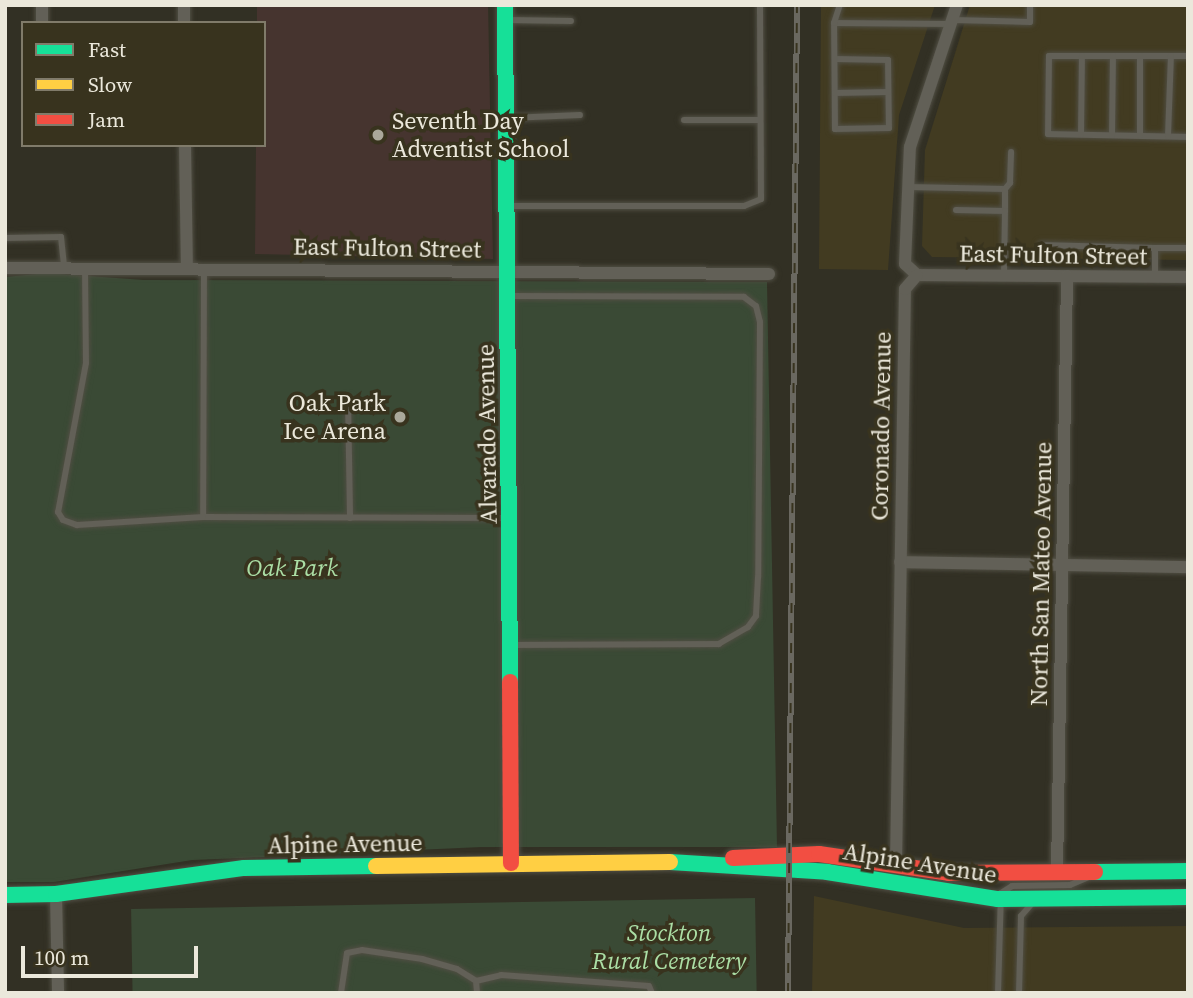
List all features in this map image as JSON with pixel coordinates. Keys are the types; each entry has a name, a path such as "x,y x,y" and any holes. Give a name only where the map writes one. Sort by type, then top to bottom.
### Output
{"street":[{"path":"917,275 905,264 906,187 918,116 957,5"},
{"name":"Alvarado Avenue","path":"505,13 509,118 511,863"},
{"path":"186,147 187,266"},
{"name":"East Fulton Street","path":"5,268 187,266 769,274"},
{"name":"East Fulton Street","path":"917,275 1188,277"},
{"name":"Coronado Avenue","path":"897,866 905,289 917,275"},
{"name":"North San Mateo Avenue","path":"1057,873 1067,276"},
{"path":"900,562 1188,567"},
{"name":"Alpine Avenue","path":"688,862 789,853 949,873 1188,871"},
{"name":"Alpine Avenue","path":"5,895 57,894 244,868 688,862 827,872 999,899 1188,897"},
{"path":"57,894 58,993"}],"lane":[{"path":"509,206 744,206 761,199 760,5"},
{"path":"835,59 888,60 889,128 835,130 834,23 840,5"},
{"path":"834,23 1030,22 1030,5"},
{"path":"505,13 571,21"},
{"path":"1188,56 1049,56 1048,121 1048,134 1188,137"},
{"path":"1081,134 1082,56"},
{"path":"1112,135 1113,56"},
{"path":"1140,56 1140,135"},
{"path":"1168,136 1171,56"},
{"path":"835,93 888,92"},
{"path":"509,118 580,115"},
{"path":"684,120 759,120"},
{"path":"1004,275 1005,189 1010,183 1011,152"},
{"path":"906,187 1005,189"},
{"path":"956,210 1005,211"},
{"path":"5,238 61,237 64,268"},
{"path":"1041,245 1188,248"},
{"path":"1155,248 1155,277"},
{"path":"85,267 86,363 58,512 63,520 77,526 203,517 511,518"},
{"path":"203,517 204,267"},
{"path":"508,296 744,297 756,306 760,322 758,577 755,616 748,627 719,644 511,645"},
{"path":"348,399 350,517"},
{"path":"998,993 999,899 1012,886 1070,885 1101,873"},
{"path":"1019,993 1021,916 1031,903 1042,900"},
{"path":"341,993 342,964 350,950 422,959 457,969 477,981 501,975 649,986 652,993"},
{"path":"477,981 477,993"}],"shaded area":[{"name":"Seventh Day Adventist School","path":"257,5 488,5 493,259 255,254 256,147 266,147 266,21 257,21"},
{"path":"821,5 935,5 899,115 888,270 819,269"},
{"path":"970,5 1188,5 1188,260 932,257 922,246 925,150"},
{"path":"814,896 964,928 1188,926 1188,993 812,993"}],"green space":[{"name":"Oak Park","path":"47,273 144,280 767,282 777,847 481,847 192,860 54,882 5,882 5,277"},
{"name":"Stockton Rural Cemetery","path":"755,898 757,993 133,993 131,909"}],"railway":[{"path":"788,993 797,5"}],"traffic: fast":[{"path":"505,5 510,682"},
{"path":"670,862 827,872 998,899 1188,897"},
{"path":"5,895 56,894 244,868 376,866"},
{"path":"1095,872 1188,871"}],"traffic: slow":[{"path":"376,866 670,862"}],"traffic: jam":[{"path":"510,682 511,863"},
{"path":"733,858 819,854 949,873 1095,872"}],"place":[{"name":"Seventh Day Adventist School","path":"378,135"},
{"name":"Oak Park Ice Arena","path":"400,417"}]}
